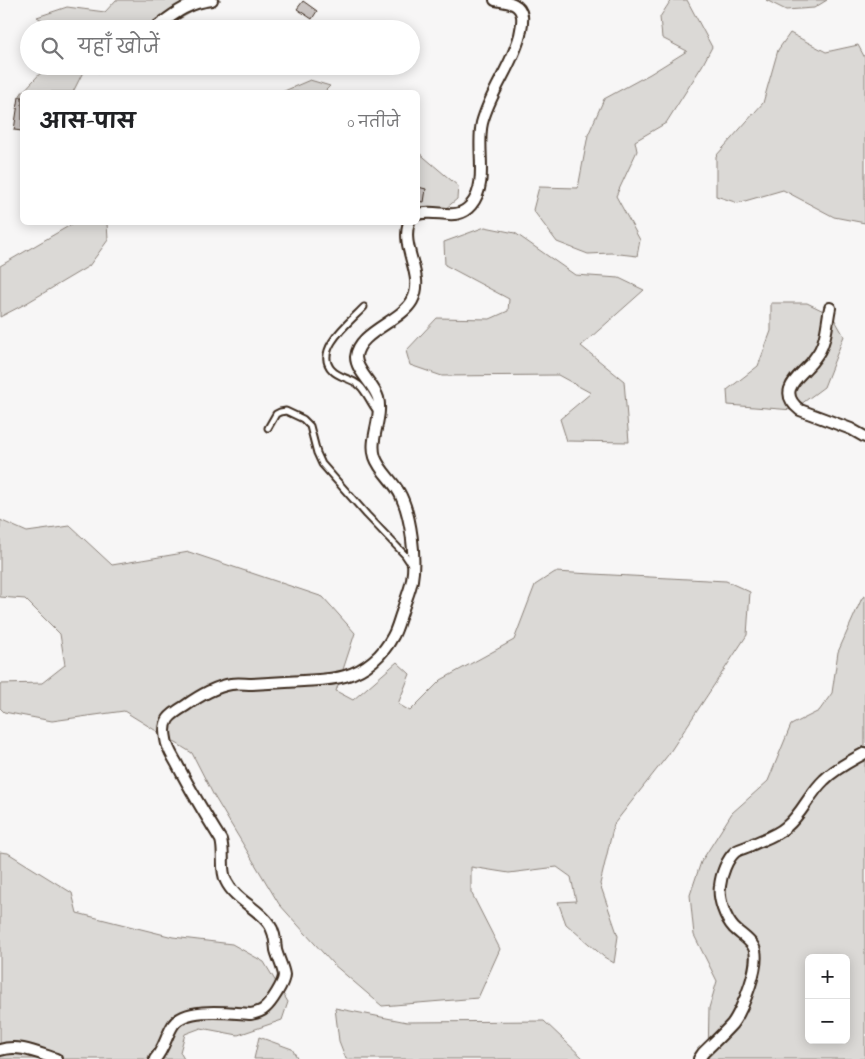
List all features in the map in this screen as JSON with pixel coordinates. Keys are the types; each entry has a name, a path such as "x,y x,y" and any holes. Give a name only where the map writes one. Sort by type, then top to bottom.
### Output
{"street":[{"path":"167,20 186,6 212,0"},
{"path":"420,213 453,215 463,212 478,196 481,184 480,140 482,124 487,107 517,44 522,26 521,11 517,6 495,0"},
{"path":"155,1059 175,1022 182,1017 208,1012 251,1014 258,1012 267,1007 284,978 271,926 264,917 250,907 230,887 226,880 221,840 170,752 166,741 165,725 167,720 176,711 202,694 229,684 324,679 344,676 362,669 376,659 394,635 410,588 413,566 408,516 396,486 375,457 373,446 379,413 378,398 371,384 360,370 356,357 358,348 364,340 402,312 416,294 416,281 407,240 408,225"},
{"path":"830,308 821,348 812,362 794,380 789,397 800,410 851,429 865,437"},
{"path":"699,1059 702,1053 732,1023 738,1014 743,1005 755,968 755,948 752,943 732,926 726,916 721,900 720,887 722,876 730,858 736,851 776,834 785,828 800,812 823,780 836,769 865,753"},
{"path":"0,1050 22,1048 56,1059"}],"lane":[{"path":"364,307 328,347 326,363 337,375 359,385 379,413"},
{"path":"268,428 276,414 280,412 286,411 303,419 310,426 322,464 413,566"}],"shaded area":[{"path":"116,0 221,0 205,5 178,20 42,20 37,17 67,7 105,12"},
{"path":"671,0 687,0 712,47 666,123 635,141 637,151 616,196 640,240 637,256 611,253 588,254 557,242 533,210 539,187 578,188 588,135 604,99 687,51 662,38 660,17"},
{"path":"766,0 827,0 814,8 786,10"},
{"path":"790,33 826,52 858,45 865,58 865,223 834,217 783,190 738,203 716,196 716,156 763,103 778,50"},
{"path":"39,75 82,75 74,90 25,90"},
{"path":"310,80 330,86 326,90 287,90"},
{"path":"420,154 458,186 457,199 445,209 420,207"},
{"path":"71,225 107,225 108,240 89,266 0,317 0,266"},
{"path":"485,227 515,233 575,275 619,278 644,290 581,346 624,381 629,442 567,441 560,419 591,393 558,375 442,376 410,365 406,351 437,318 490,319 508,311 509,299 445,265 444,242"},
{"path":"771,303 807,303 832,315 844,336 824,387 793,410 728,405 727,390 758,366 771,331"},
{"path":"0,520 27,532 70,526 112,565 189,552 323,597 355,633 336,691 353,700 397,662 410,674 398,704 410,711 441,680 514,640 535,585 555,572 726,581 750,592 747,635 668,755 614,824 600,884 618,936 614,963 604,957 566,924 558,902 576,901 571,877 557,867 509,873 471,867 471,892 500,949 478,998 382,1006 333,964 279,904 214,796 192,753 124,711 52,721 4,712 0,708 0,684 42,683 65,665 60,634 25,599 0,597"},
{"path":"865,596 865,1059 708,1059 709,1008 717,981 694,935 690,895 701,862 732,813 768,781 791,725 819,711 832,693 838,652 862,598"},
{"path":"0,852 8,853 72,893 77,913 173,937 232,944 264,962 288,1002 282,1020 238,1035 201,1028 185,1034 180,1052 184,1059 0,1059"},
{"path":"335,1008 407,1022 544,1021 584,1059 346,1059 339,1041"},
{"path":"259,1037 292,1049 298,1059 254,1059"}],"building":[{"path":"303,1 317,11 312,19 297,9"},
{"path":"19,97 20,97 20,131 14,130"},
{"path":"420,188 426,189 424,202 420,201"}]}
